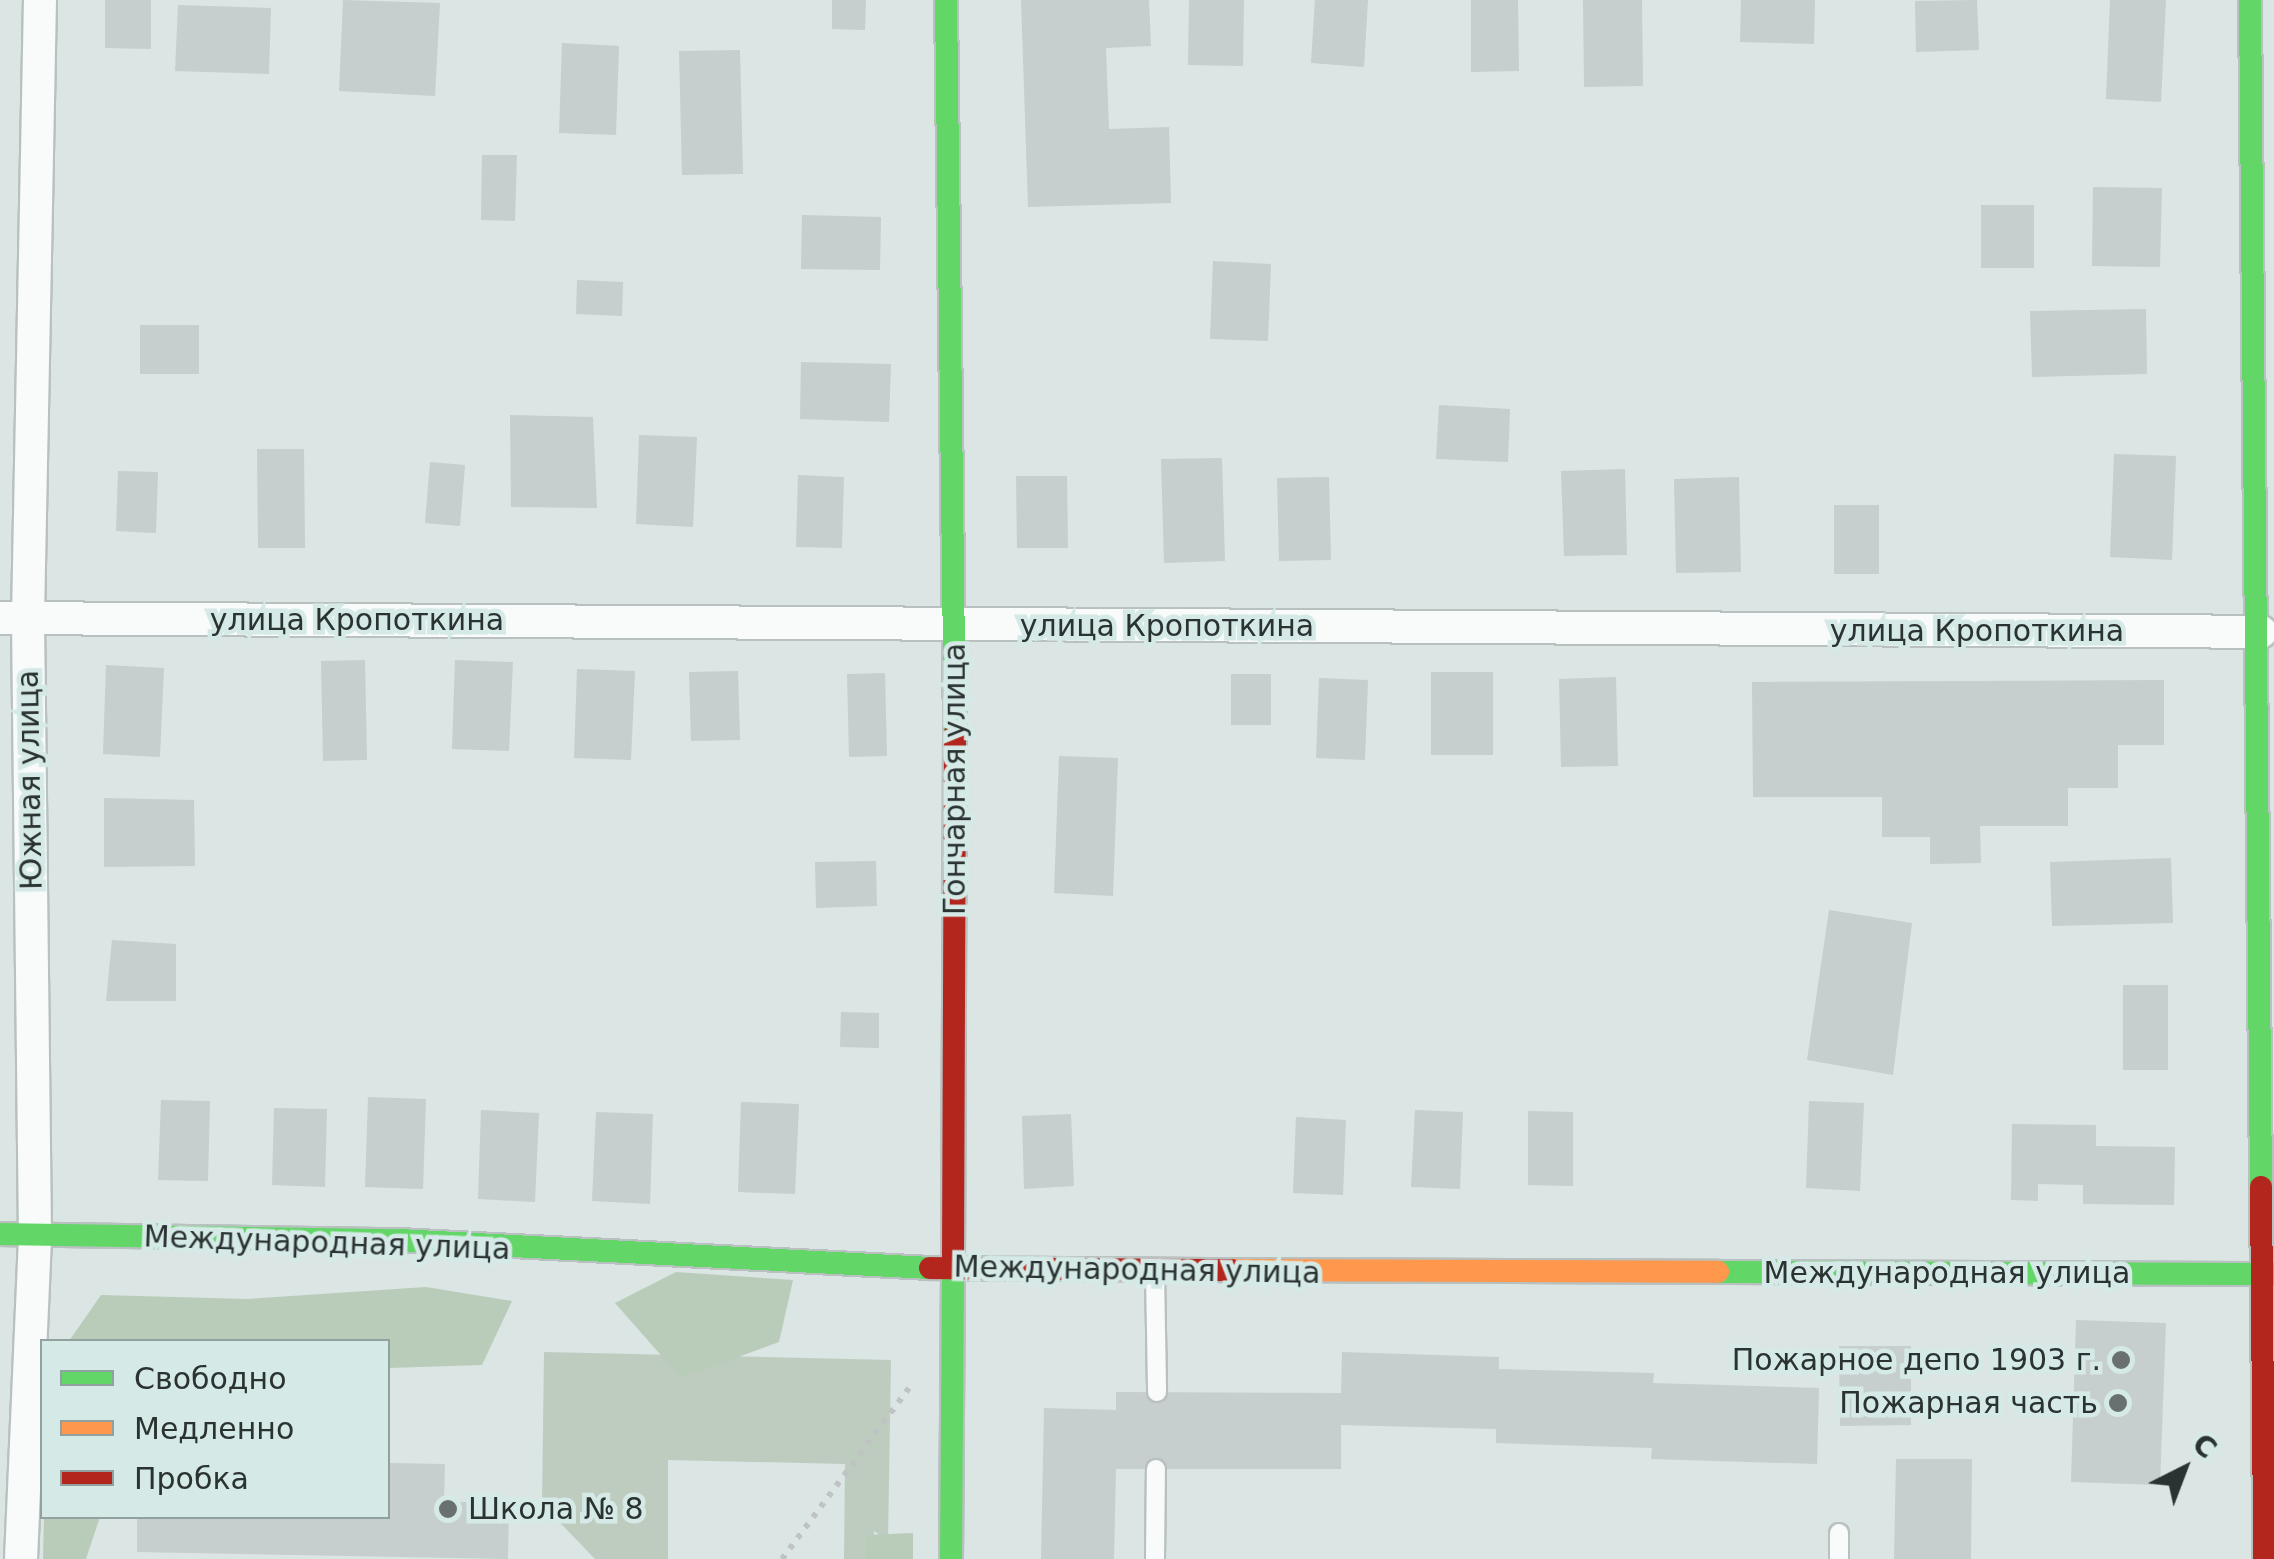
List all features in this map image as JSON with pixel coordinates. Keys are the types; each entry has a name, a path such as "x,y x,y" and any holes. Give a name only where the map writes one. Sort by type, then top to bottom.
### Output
{"street":[{"name":"Южная улица","path":"22,1559 35,1236 14,618 40,0"},
{"name":"Гончарная улица","path":"946,0 956,625 951,1559"},
{"path":"2250,0 2267,632 2269,1273 2264,1559"},
{"name":"улица Кропоткина","path":"14,618 2267,632"},
{"name":"Международная улица","path":"0,1234 399,1240 952,1269 2269,1273"}],"lane":[{"path":"1155,1272 1157,1392"},
{"path":"1155,1559 1156,1469"},
{"path":"1838,1559 1839,1534"}],"path":[{"path":"782,1559 846,1464 952,1337"}],"green space":[{"path":"676,1272 793,1280 779,1342 681,1378 615,1303"},
{"path":"426,1287 512,1301 482,1365 390,1368 390,1339 70,1339 101,1295 247,1299"},
{"path":"544,1352 891,1360 888,1541 874,1531 874,1559 844,1559 845,1464 668,1460 668,1559 595,1559 542,1504"},
{"path":"44,1519 99,1519 86,1559 43,1559"},
{"path":"913,1533 913,1559 866,1559 866,1535"}],"building":[{"path":"105,0 151,0 151,49 105,48"},
{"path":"343,0 440,3 435,96 339,91"},
{"path":"832,0 866,0 865,30 832,29"},
{"path":"1021,0 1149,0 1151,46 1106,48 1109,129 1169,127 1171,203 1028,207"},
{"path":"1189,0 1244,0 1243,66 1188,65"},
{"path":"1315,0 1368,0 1364,67 1311,63"},
{"path":"1471,0 1518,0 1519,71 1471,72"},
{"path":"1583,0 1642,0 1643,86 1584,87"},
{"path":"1741,0 1815,0 1814,44 1740,42"},
{"path":"1977,0 1979,50 1916,52 1915,1"},
{"path":"2110,0 2166,0 2161,102 2106,99"},
{"path":"178,5 271,8 269,74 175,71"},
{"path":"562,43 619,46 616,135 559,133"},
{"path":"740,50 743,174 682,175 679,51"},
{"path":"482,155 517,155 515,221 481,220"},
{"path":"2093,187 2162,188 2160,267 2092,266"},
{"path":"1981,205 2034,205 2034,268 1981,268"},
{"path":"802,215 881,217 880,270 801,269"},
{"path":"1213,261 1271,264 1268,341 1210,339"},
{"path":"577,280 623,282 622,316 576,314"},
{"path":"2146,309 2147,374 2032,377 2030,311"},
{"path":"140,325 199,325 199,374 140,374"},
{"path":"801,362 891,364 889,422 800,419"},
{"path":"1439,405 1510,409 1508,462 1436,459"},
{"path":"510,415 593,417 597,508 511,507"},
{"path":"639,435 697,437 693,527 636,524"},
{"path":"257,449 304,449 305,548 258,548"},
{"path":"2114,454 2176,456 2172,560 2110,557"},
{"path":"1222,458 1225,561 1164,563 1161,459"},
{"path":"430,462 465,465 460,526 425,523"},
{"path":"1625,469 1627,555 1564,556 1561,471"},
{"path":"118,471 158,472 156,533 116,531"},
{"path":"798,475 844,477 842,548 796,547"},
{"path":"1016,476 1067,476 1068,548 1017,548"},
{"path":"1329,477 1331,560 1279,561 1277,478"},
{"path":"1739,477 1741,572 1676,573 1674,479"},
{"path":"1834,505 1879,505 1879,574 1834,574"},
{"path":"365,660 367,760 323,761 321,661"},
{"path":"455,660 513,662 509,751 452,749"},
{"path":"106,665 164,668 160,757 103,754"},
{"path":"577,669 635,671 631,760 574,758"},
{"path":"738,671 740,740 691,741 689,672"},
{"path":"1431,672 1493,672 1493,755 1431,755"},
{"path":"885,673 887,756 849,757 847,674"},
{"path":"1231,674 1271,674 1271,725 1231,725"},
{"path":"1616,677 1618,766 1561,767 1559,679"},
{"path":"1319,678 1368,680 1365,760 1316,758"},
{"path":"2164,680 2164,745 2118,745 2118,788 2068,788 2068,826 1980,826 1981,863 1930,864 1930,837 1882,837 1882,797 1753,797 1752,682"},
{"path":"1059,756 1118,758 1113,896 1054,893"},
{"path":"104,798 194,800 195,866 104,867"},
{"path":"2171,858 2173,923 2052,926 2050,862"},
{"path":"876,861 877,906 816,908 815,862"},
{"path":"1829,910 1912,923 1893,1075 1807,1060"},
{"path":"112,940 176,944 176,1001 106,1001"},
{"path":"2123,985 2168,985 2168,1070 2123,1070"},
{"path":"841,1012 879,1013 879,1048 840,1047"},
{"path":"368,1097 426,1099 423,1189 365,1187"},
{"path":"161,1100 210,1101 208,1181 158,1180"},
{"path":"1809,1101 1864,1103 1860,1191 1806,1188"},
{"path":"741,1102 799,1104 795,1194 738,1192"},
{"path":"274,1108 327,1109 325,1187 272,1185"},
{"path":"481,1110 539,1113 535,1202 478,1199"},
{"path":"1415,1110 1463,1112 1460,1189 1411,1187"},
{"path":"1528,1111 1573,1112 1573,1186 1528,1185"},
{"path":"596,1112 653,1114 650,1204 592,1201"},
{"path":"1071,1114 1074,1186 1024,1189 1022,1116"},
{"path":"1296,1117 1346,1120 1343,1195 1293,1193"},
{"path":"2012,1124 2096,1125 2096,1146 2175,1147 2174,1205 2083,1204 2083,1185 2038,1184 2038,1201 2011,1200"},
{"name":"Пожарная часть","path":"2076,1320 2166,1323 2160,1485 2071,1482"},
{"path":"1839,1346 1911,1346 1911,1425 1840,1426"},
{"path":"1342,1352 1499,1357 1499,1369 1654,1373 1653,1383 1819,1388 1817,1464 1651,1459 1652,1448 1496,1443 1496,1429 1341,1425 1341,1469 1116,1469 1114,1559 1041,1559 1044,1408 1116,1410 1116,1392 1341,1393"},
{"path":"1896,1459 1972,1459 1971,1559 1894,1559"},
{"name":"Школа № 8","path":"390,1463 445,1464 444,1502 509,1502 508,1559 137,1552 137,1519 390,1519"}],"traffic: fast":[{"path":"946,0 955,733"},
{"path":"2250,0 2261,1187"},
{"path":"0,1234 399,1240 930,1268"},
{"path":"951,1559 953,1258"},
{"path":"1718,1272 2274,1274"}],"traffic: slow":[{"path":"1232,1270 1718,1272"}],"traffic: jam":[{"path":"953,1258 955,733"},
{"path":"2261,1187 2264,1559"},
{"path":"930,1268 1232,1270"}],"place":[{"name":"Пожарное депо 1903 г.","path":"2121,1360"},
{"name":"Пожарная часть","path":"2118,1403"},
{"name":"Школа № 8","path":"448,1509"}]}
